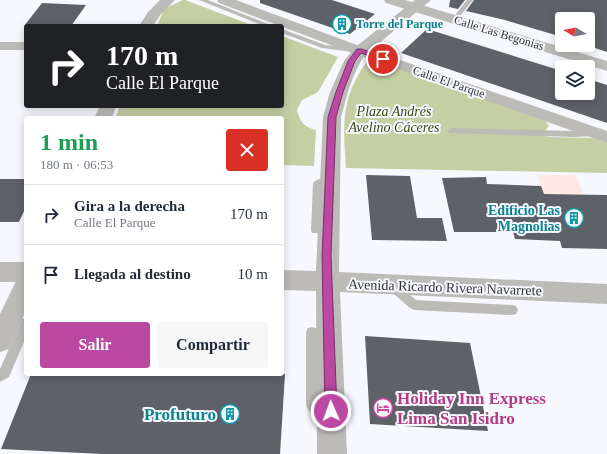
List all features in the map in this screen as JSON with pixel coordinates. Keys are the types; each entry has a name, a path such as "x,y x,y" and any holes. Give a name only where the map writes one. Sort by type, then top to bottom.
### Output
{"street":[{"path":"147,24 159,7 168,0"},
{"name":"Calle El Parque","path":"224,0 360,51 601,135"},
{"name":"Calle Las Begonias","path":"391,0 419,4 455,19 607,66"},
{"path":"332,454 327,282 332,117 339,92 352,61 360,51 419,4"},
{"path":"0,46 24,46"},
{"path":"0,272 24,272"},
{"name":"Avenida Ricardo Rivera Navarrete","path":"284,280 607,294"},
{"path":"0,341 24,288"}],"lane":[{"path":"202,0 265,24"},
{"path":"455,19 470,0"},
{"path":"284,31 324,47 360,51"},
{"path":"451,131 601,135"},
{"path":"316,230 318,183 330,178"},
{"path":"389,284 414,305 512,310"},
{"path":"0,376 5,373 24,328"},
{"path":"312,332 312,404 331,426"}],"shaded area":[{"path":"537,175 575,175 584,194 544,194"}],"green space":[{"path":"185,0 249,24 158,24 164,9"},
{"name":"Plaza Andrés Avelino Cáceres","path":"284,37 338,57 318,92 302,100 297,110 303,123 316,130 314,166 284,165 284,116 116,116 119,108 284,108"},
{"name":"Plaza Andrés Avelino Cáceres","path":"371,61 381,63 544,120 549,125 544,133 548,137 594,138 607,143 607,173 346,168 344,131 346,108 353,86 361,70 365,64"}],"building":[{"name":"Torre del Parque","path":"260,0 332,0 375,14 350,34 260,3"},
{"path":"450,0 465,0 458,9 449,7"},
{"path":"474,0 607,0 607,52 595,48 595,12 555,12 555,35 505,20 466,11"},
{"path":"42,3 86,5 72,24 26,24"},
{"path":"427,29 555,69 555,100 595,100 595,81 607,85 607,123 401,53"},
{"path":"366,175 410,176 417,218 442,218 447,241 372,240"},
{"path":"486,177 487,184 541,186 544,194 607,195 607,249 562,248 560,241 515,239 513,232 454,232 442,178"},
{"path":"0,179 24,179 24,211 19,222 0,222"},
{"path":"365,336 470,343 488,431 370,424"},
{"path":"285,374 280,454 102,454 1,449 30,376 284,376"}],"place":[{"name":"Torre del Parque","path":"342,24"},
{"name":"Edificio Las Magnolias","path":"574,218"},
{"name":"Holiday Inn Express Lima San Isidro","path":"383,408"},
{"name":"Profuturo","path":"230,414"}],"route":[{"path":"331,411 327,256 332,117 339,92 352,61 360,51 383,59"}]}
